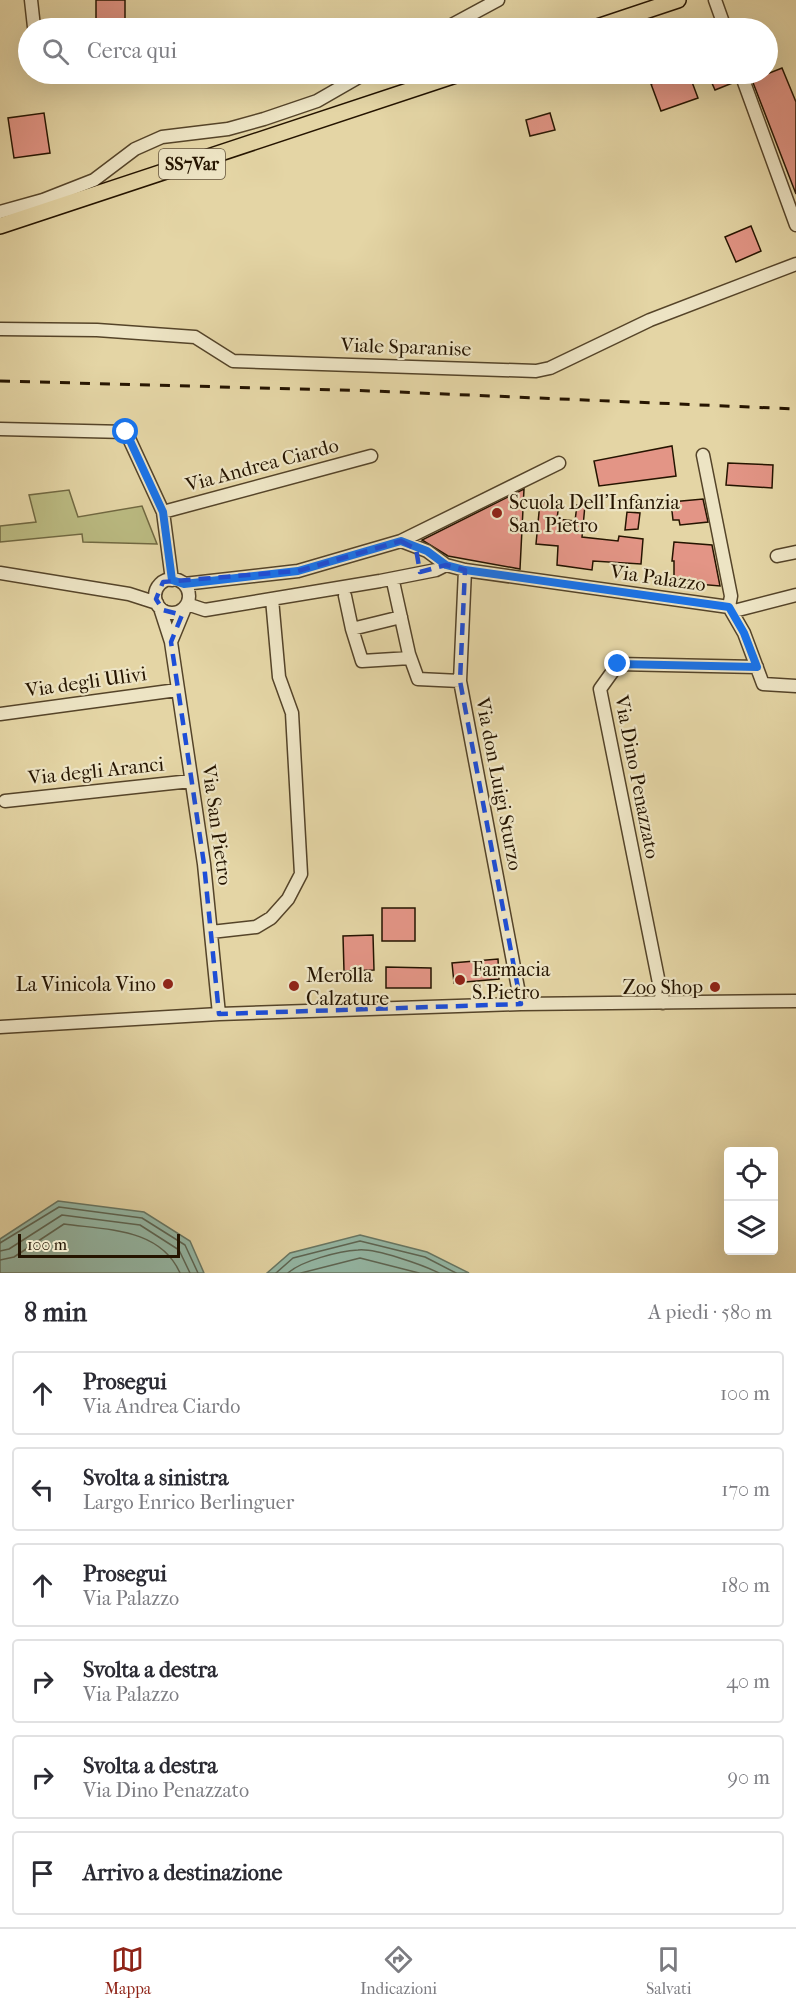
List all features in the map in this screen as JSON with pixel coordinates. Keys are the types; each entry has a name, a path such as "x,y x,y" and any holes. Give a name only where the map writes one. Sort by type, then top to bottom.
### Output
{"main road":[{"path":"624,18 678,0"},
{"name":"SS7Var","path":"2,221 428,84"}],"street":[{"path":"31,0 33,18"},
{"path":"465,18 498,0"},
{"path":"715,0 721,18"},
{"path":"2,221 43,200 94,180 135,149 162,137 228,129 264,119 317,101 347,84"},
{"path":"745,84 796,225"},
{"name":"Viale Sparanise","path":"0,328 97,330 195,337 233,361 536,371 549,368 650,320 796,264"},
{"path":"0,429 126,432 163,512 173,582 188,592 186,606"},
{"path":"703,454 732,609 763,684 796,686"},
{"name":"Via Andrea Ciardo","path":"163,512 371,456"},
{"path":"129,594 173,582 298,571 407,543 560,463"},
{"path":"407,543 446,565"},
{"path":"407,543 419,559 409,574"},
{"path":"777,555 796,552"},
{"path":"0,573 129,594 173,613 186,606 205,610 436,570 446,565"},
{"name":"Via Palazzo","path":"446,565 465,570 732,609"},
{"name":"Via don Luigi Sturzo","path":"465,570 460,681 521,1004"},
{"path":"159,606 156,593 173,582"},
{"path":"394,586 410,658 418,679 460,681"},
{"path":"732,609 796,595"},
{"path":"345,596 362,661 410,658"},
{"path":"211,932 256,927 271,918 288,900 301,874 292,713 279,676 272,599"},
{"name":"Via San Pietro","path":"159,606 171,642 211,932 219,1014"},
{"name":"Via San Pietro","path":"171,642 186,606"},
{"path":"352,629 401,617"},
{"name":"Via Dino Penazzato","path":"663,1003 600,689 618,664 757,667"},
{"name":"Via degli Ulivi","path":"0,714 177,690"},
{"name":"Via degli Aranci","path":"5,801 191,781"},
{"path":"0,1027 219,1014 521,1004 796,1001"}],"highlighted area":[{"path":"401,541 416,549 420,572 446,565 465,570 460,681 521,1004 219,1014 204,864 171,642 182,615 163,610 156,599 163,582 298,571"}],"green space":[{"path":"69,490 78,517 142,506 157,544 83,542 82,534 0,542 0,526 36,522 29,495"}],"water":[{"path":"58,1201 144,1212 190,1241 204,1273 0,1273 0,1239"},
{"path":"360,1235 427,1252 469,1273 267,1273 290,1253"}],"building":[{"path":"96,0 125,0 125,18 96,18"},
{"path":"782,68 796,102 796,194 754,84 778,84 778,70"},
{"path":"651,84 693,84 698,98 661,111"},
{"path":"712,84 730,84 715,90"},
{"path":"44,113 50,153 14,158 8,118"},
{"path":"550,113 555,130 530,136 526,120"},
{"path":"751,226 761,251 736,262 725,237"},
{"path":"672,446 676,476 599,486 594,461"},
{"path":"728,463 773,465 772,488 726,485"},
{"name":"Scuola Dell'Infanzia San Pietro","path":"524,489 520,569 448,556 422,540"},
{"path":"703,499 708,522 680,525 679,520 673,520 671,502"},
{"path":"540,502 559,503 557,519 575,521 577,505 585,505 582,537 618,541 619,536 643,539 641,564 593,561 592,570 557,565 558,546 536,544"},
{"path":"627,512 640,513 638,529 625,530"},
{"path":"674,542 712,545 720,586 674,582 674,561 672,561"},
{"path":"382,908 415,908 415,941 382,941"},
{"path":"373,935 374,970 344,971 343,936"},
{"path":"498,959 499,979 454,983 452,963"},
{"path":"386,967 431,968 431,988 386,988"}],"railway":[{"path":"0,381 374,391 796,409"}],"place":[{"name":"Scuola Dell'Infanzia San Pietro","path":"497,513"},
{"name":"Farmacia S.Pietro","path":"460,980"},
{"name":"La Vinicola Vino","path":"168,984"},
{"name":"Merolla Calzature","path":"294,986"},
{"name":"Zoo Shop","path":"715,987"}],"route":[{"path":"126,432 163,512 172,580 184,584 298,571 401,541 427,551 446,565 465,570 729,607 734,611 757,667 618,664"}]}
